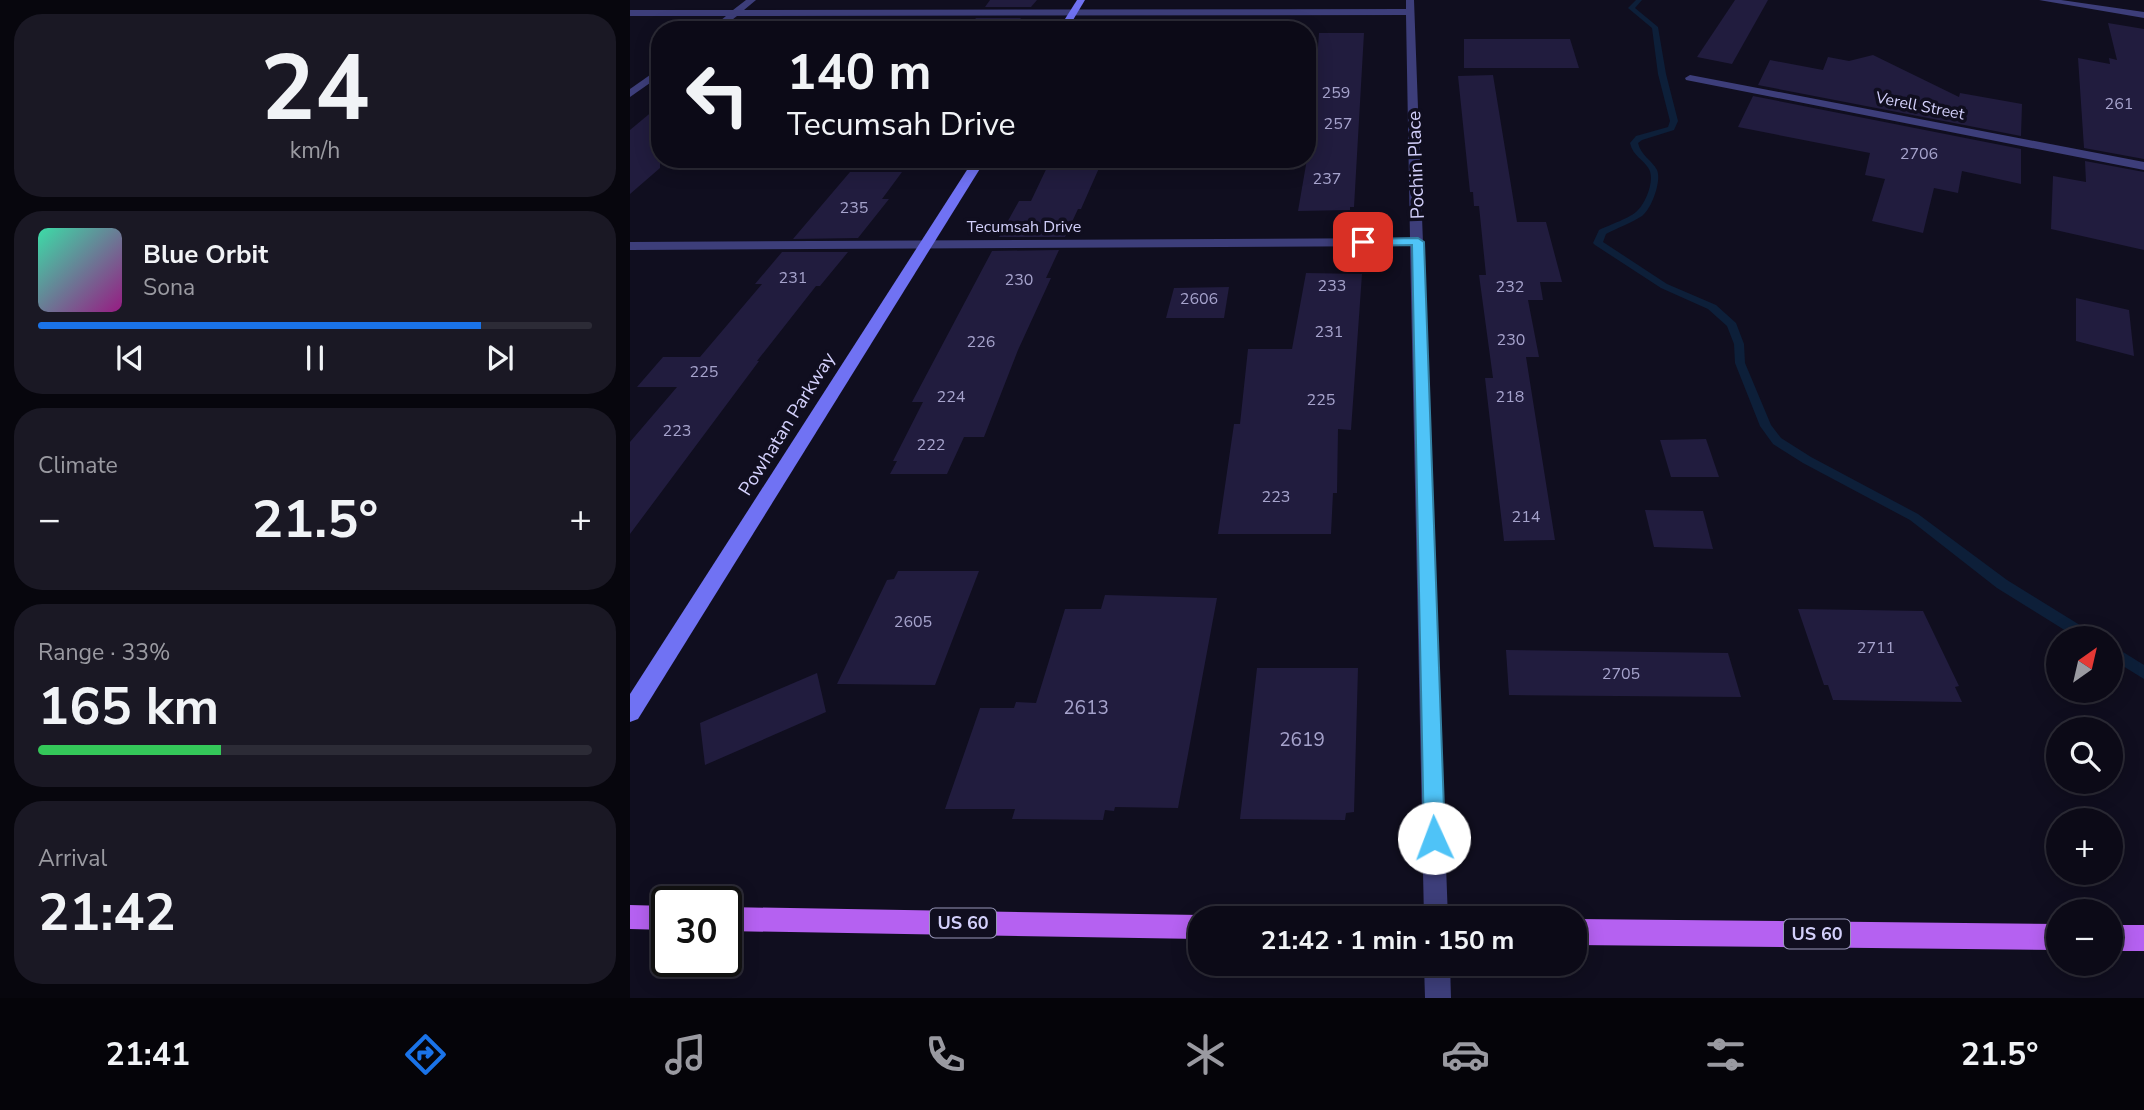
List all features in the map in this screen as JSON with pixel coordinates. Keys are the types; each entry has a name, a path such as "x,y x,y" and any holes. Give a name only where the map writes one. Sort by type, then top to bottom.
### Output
{"main road":[{"path":"1068,21 1082,0"},
{"name":"Powhatan Parkway","path":"630,712 974,168"},
{"path":"630,918 651,918"},
{"name":"US 60","path":"742,919 1188,927"},
{"name":"US 60","path":"1587,933 2046,937"},
{"path":"2123,938 2144,938"}],"street":[{"path":"725,21 752,0"},
{"path":"2043,0 2144,15"},
{"path":"630,13 1073,13 1410,6"},
{"name":"Pochin Place","path":"1410,6 1436,906"},
{"path":"630,94 651,78"},
{"name":"Verell Street","path":"1690,78 2144,166"},
{"name":"Tecumsah Drive","path":"630,246 1418,242"},
{"path":"1437,976 1438,998"}],"building":[{"path":"990,0 1037,0 1031,7 985,7"},
{"path":"1735,0 1768,0 1732,64 1697,57"},
{"path":"976,18 1021,18 1019,21 974,21"},
{"path":"2108,23 2144,29 2144,159 2084,148 2078,58 2110,64 2109,58 2117,60"},
{"path":"1319,33 1364,33 1354,207 1350,207 1350,210 1298,211 1305,168 1316,168"},
{"path":"1464,39 1570,39 1579,68 1464,68"},
{"path":"1873,55 1959,97 1960,93 2022,104 2021,136 1758,85 1770,60 1823,70 1828,57 1849,61"},
{"path":"1493,75 1517,222 1546,222 1562,282 1540,282 1543,300 1528,300 1539,357 1526,357 1555,540 1504,541 1485,378 1493,378 1479,275 1486,275 1479,206 1474,206 1473,192 1470,192 1458,76"},
{"path":"1753,96 2021,149 2021,184 1962,171 1958,193 1934,188 1923,233 1872,221 1885,179 1865,175 1870,153 1738,127"},
{"path":"651,112 651,168 660,168 630,194 630,130"},
{"path":"2085,161 2144,172 2144,250 2051,229 2053,176 2086,182"},
{"path":"1047,168 1099,168 1065,237 999,237 1019,201 1031,201"},
{"path":"850,172 902,172 882,199 889,199 858,238 793,239"},
{"path":"1059,250 1046,278 1051,278 1018,350 984,437 964,437 947,474 890,474 897,461 893,461 923,402 912,402 992,251"},
{"path":"782,252 848,252 820,286 816,286 757,361 630,534 630,442 677,387 637,387 663,357 700,357 762,284 755,284"},
{"path":"1306,273 1362,274 1351,430 1338,429 1337,493 1333,493 1331,534 1218,534 1234,424 1240,424 1248,349 1292,349"},
{"path":"1229,287 1224,318 1166,318 1174,288"},
{"path":"2076,298 2129,310 2134,356 2076,341"},
{"path":"1706,439 1719,477 1671,477 1660,440"},
{"path":"1645,510 1703,511 1713,549 1654,547"},
{"path":"898,571 979,571 935,685 837,684 887,580 894,579"},
{"path":"1105,595 1217,598 1178,808 1115,807 1114,811 1105,810 1103,820 1012,819 1015,809 945,809 980,708 1014,708 1016,702 1036,703 1065,609 1101,609"},
{"path":"1798,609 1923,611 1959,686 1955,687 1962,702 1833,700 1828,685 1824,685"},
{"path":"1506,650 1728,653 1741,697 1509,695"},
{"path":"1257,668 1358,668 1354,812 1346,813 1345,820 1240,819"},
{"path":"817,673 826,712 705,765 700,723"}],"waterway":[{"path":"1639,0 1631,8 1655,27 1662,74 1674,121 1671,128 1639,138 1634,143 1637,153 1654,171 1652,190 1641,213 1602,232 1598,243 1664,286 1712,307 1732,325 1739,344 1740,363 1766,426 1777,441 1914,517 2002,584 2070,626"},
{"path":"2123,659 2144,673"}],"route":[{"path":"1363,242 1418,242 1434,838"}]}
